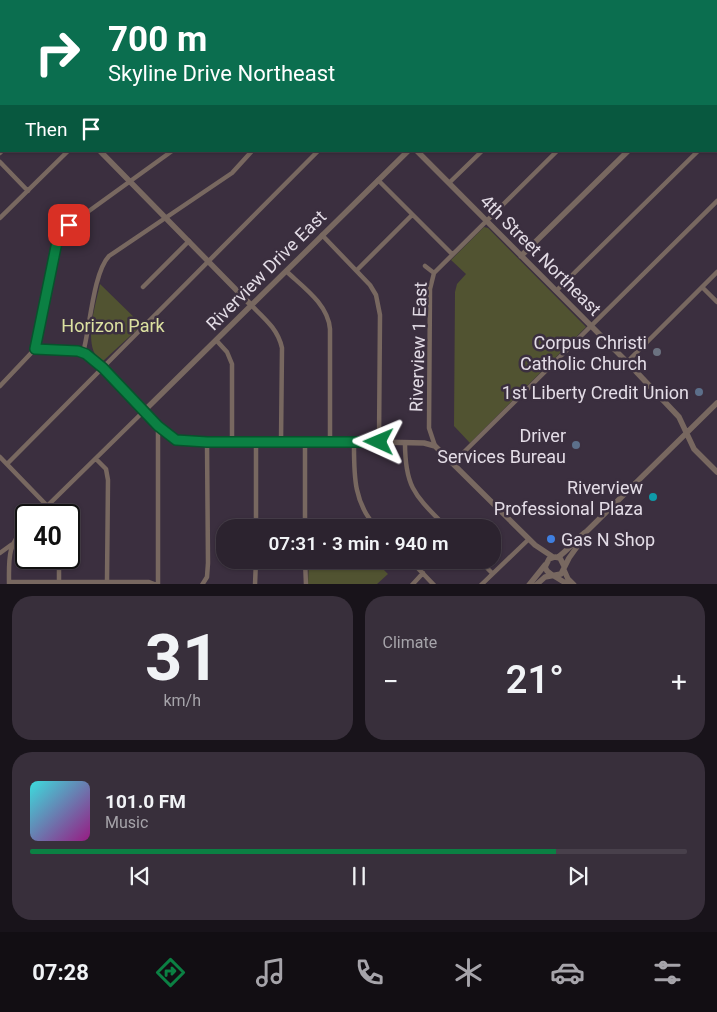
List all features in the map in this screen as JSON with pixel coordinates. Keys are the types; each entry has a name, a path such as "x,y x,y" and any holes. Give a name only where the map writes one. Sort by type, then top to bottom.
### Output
{"street":[{"path":"0,218 67,152"},
{"path":"101,152 274,328 280,337 282,356 281,442"},
{"path":"0,386 35,349 58,237 64,229 171,152"},
{"path":"83,353 88,337 98,276 109,256 232,173 251,152"},
{"path":"311,152 314,156"},
{"path":"7,464 317,152"},
{"name":"Riverview Drive East","path":"145,410 407,152"},
{"name":"4th Street Northeast","path":"418,152 627,362 679,418 694,449 717,472"},
{"path":"449,184 481,152"},
{"name":"Riverview 1 East","path":"435,446 429,428 430,289 434,273 556,152"},
{"path":"522,256 627,152"},
{"path":"556,291 697,152"},
{"path":"0,162 28,191"},
{"path":"378,180 452,254"},
{"path":"453,463 717,200"},
{"path":"356,270 412,216"},
{"path":"322,235 370,285 376,295 380,315 379,442"},
{"path":"143,287 188,241"},
{"path":"424,266 434,273"},
{"path":"286,271 322,307 328,316 330,329 330,442"},
{"path":"627,362 717,272"},
{"path":"702,287 717,302"},
{"path":"216,340 228,352 232,364 232,442"},
{"path":"35,349 78,351 83,353 103,368 145,410 158,426 176,440 305,443 379,442 435,446 529,538 546,563 547,571 570,584"},
{"path":"529,584 546,563 566,552 582,534 717,403"},
{"path":"49,504 145,410"},
{"path":"11,545 9,583 108,582 134,584 149,582 157,584 158,426"},
{"path":"202,584 207,578 208,563 207,442"},
{"path":"256,442 256,519"},
{"path":"354,442 356,489 360,502 369,519"},
{"path":"305,443 305,519"},
{"path":"405,443 406,472 415,494 439,519"},
{"path":"0,457 47,504"},
{"path":"96,459 106,469 108,480 108,582"},
{"path":"536,584 541,579 561,574 587,531"},
{"path":"481,584 529,538"},
{"path":"0,553 15,540"},
{"path":"535,545 562,559 568,579 574,584"},
{"path":"59,569 59,582"},
{"path":"255,584 256,569"},
{"path":"305,569 306,584"},
{"path":"419,569 434,584"},
{"path":"488,569 492,573"},
{"path":"412,584 423,573"}],"green space":[{"path":"484,227 488,228 586,327 470,443 454,426 455,292 457,284 466,274 451,260"},
{"name":"Horizon Park","path":"100,284 142,325 102,362 92,347 91,336 93,314"},
{"path":"309,569 383,569 388,574 377,584 308,584"}],"place":[{"name":"Corpus Christi Catholic Church","path":"657,352"},
{"name":"1st Liberty Credit Union","path":"699,392"},
{"name":"Driver Services Bureau","path":"576,445"},
{"name":"Riverview Professional Plaza","path":"653,497"},
{"name":"Gas N Shop","path":"551,539"}],"route":[{"path":"69,225 58,237 35,349 78,351 86,354 103,368 145,410 158,426 176,440 188,442 379,442"}]}
